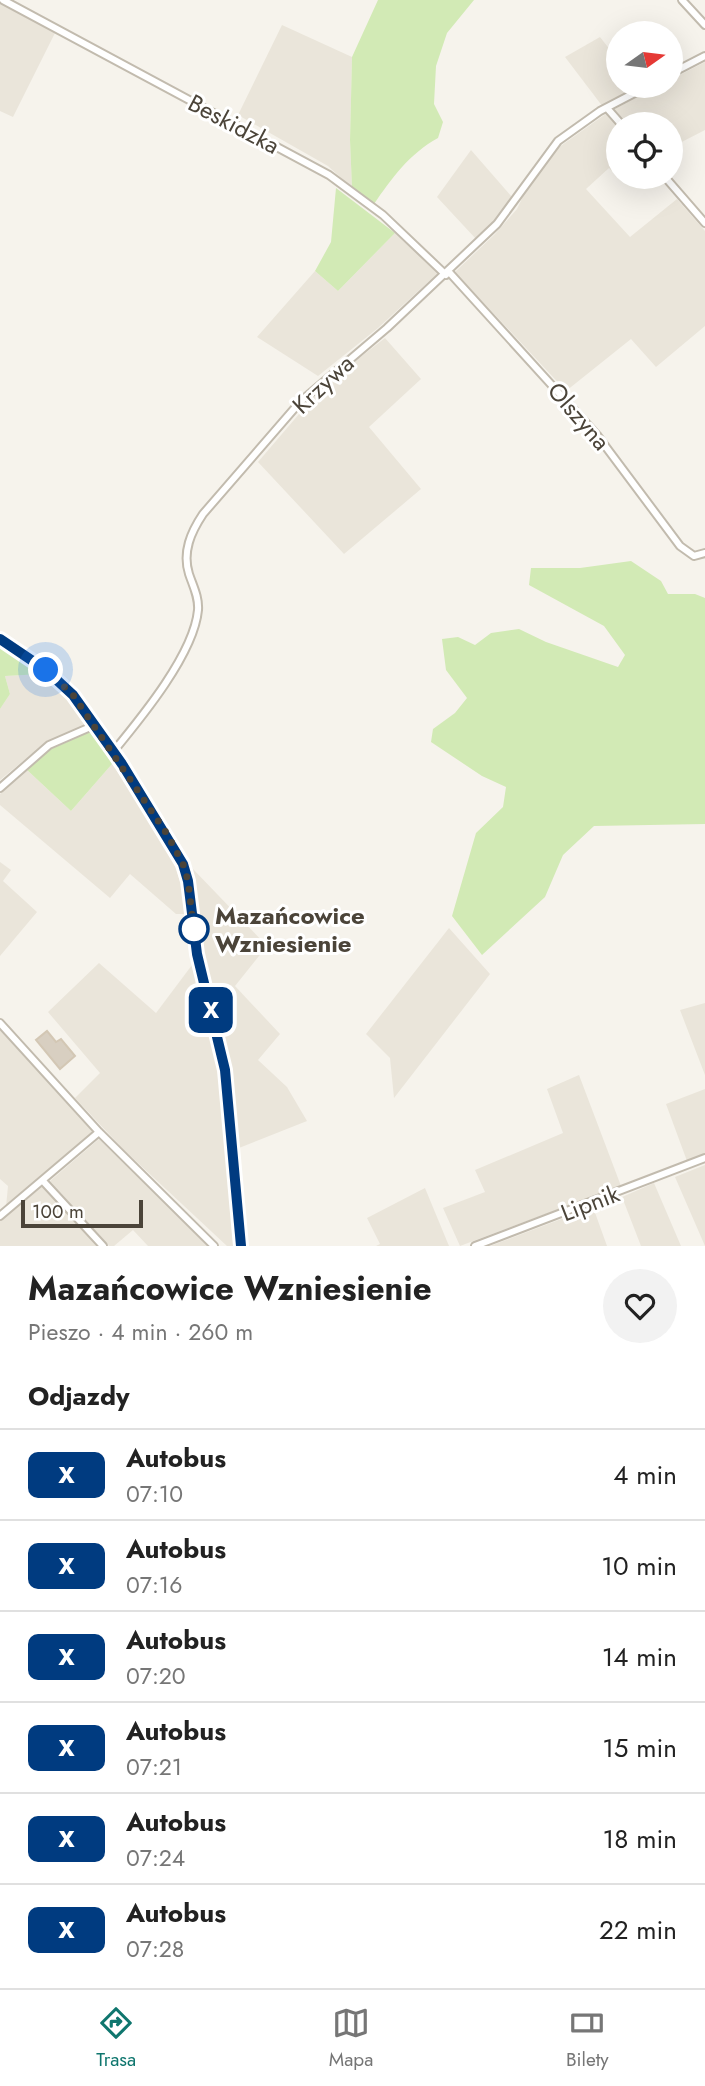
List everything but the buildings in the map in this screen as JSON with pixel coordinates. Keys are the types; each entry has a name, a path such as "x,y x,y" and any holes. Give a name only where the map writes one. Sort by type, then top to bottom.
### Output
{"street":[{"name":"Beskidzka","path":"2,0 329,175 383,215 447,273"},
{"path":"682,0 705,25"},
{"path":"683,67 705,55"},
{"name":"Krzywa","path":"113,751 145,712 174,668 194,626 198,609 187,552 191,533 203,514 300,402 447,273 498,224 558,141 626,98"},
{"path":"607,108 610,112"},
{"path":"676,189 705,223"},
{"name":"Olszyna","path":"447,273 597,435 680,547 694,556 705,552"},
{"path":"0,639 46,670 73,695 113,751 167,834 183,864 188,881 197,954 225,1070 241,1246"},
{"path":"0,788 49,745 95,726"},
{"path":"0,1023 99,1132 214,1246"},
{"path":"0,1216 99,1132"},
{"name":"Lipnik","path":"475,1246 705,1158"},
{"path":"43,1181 103,1246"}],"shaded area":[{"path":"0,2 55,33 13,117 0,111"},
{"path":"282,25 352,57 352,188 328,166 238,115"},
{"path":"600,37 606,45 606,98 619,98 603,107 565,57"},
{"path":"705,62 705,130 683,141 683,112 617,112 614,109 636,98 683,98 683,73"},
{"path":"606,114 606,171 586,189 630,237 677,199 705,231 705,326 656,367 631,339 566,391 455,272 517,209 528,186 555,150"},
{"path":"471,150 512,197 495,222 476,239 437,197"},
{"path":"395,233 438,273 378,328 318,376 257,337 315,271 338,291"},
{"path":"385,338 421,379 369,427 421,489 344,554 258,462 323,386"},
{"path":"43,674 88,724 45,743 0,780 0,709 10,694 5,676"},
{"path":"112,764 168,846 181,884 186,914 176,914 130,874 110,898 0,805 0,794 26,769 71,811"},
{"path":"0,862 11,870 3,881 37,912 0,956"},
{"path":"192,868 267,946 235,986 280,1034 258,1060 287,1087 307,1121 239,1148 224,1040 200,942"},
{"path":"449,928 490,974 394,1098 390,1058 366,1034"},
{"path":"99,963 156,1013 192,965 212,1034 218,1074 234,1246 227,1246 124,1150 75,1098 100,1073 48,1012"},
{"path":"705,1003 705,1075 680,1010"},
{"path":"0,1030 93,1132 6,1207 8,1186 0,1179"},
{"path":"579,1075 621,1186 460,1246 443,1208 485,1192 475,1170 563,1133 547,1089"},
{"path":"705,1089 705,1154 687,1161 666,1104"},
{"path":"99,1139 207,1246 148,1246 133,1230 114,1246 109,1246 50,1181"},
{"path":"705,1165 705,1246 675,1177"},
{"path":"654,1183 681,1246 641,1246 622,1197"},
{"path":"43,1186 98,1246 0,1246 0,1221"},
{"path":"425,1188 449,1246 376,1246 380,1244 367,1218"},
{"path":"593,1207 607,1246 490,1246"}],"green space":[{"path":"378,0 474,0 447,33 436,66 434,104 443,122 438,138 410,159 374,204 352,188 350,140 352,57"},
{"path":"336,188 395,233 338,291 315,271 331,242"},
{"path":"631,561 661,581 668,594 695,594 705,598 705,824 594,826 563,855 545,897 482,955 452,916 476,833 503,807 506,787 482,776 431,742 433,729 455,713 467,698 446,670 442,639 458,637 475,645 491,633 519,629 546,642 618,667 625,655 604,626 529,585 531,568 580,568"},
{"path":"0,646 43,674 5,676 10,694 0,709"},
{"path":"92,731 112,764 71,811 26,769 51,749"}],"bus line":[{"name":"X","path":"0,639 46,670 73,695 122,764 183,864 188,881 197,954 221,1044 225,1070 241,1246"}],"place":[{"name":"Mazańcowice Wzniesienie","path":"194,929"}],"route":[{"path":"46,670 73,695 167,834 183,864 188,881 194,932 194,929"}]}
